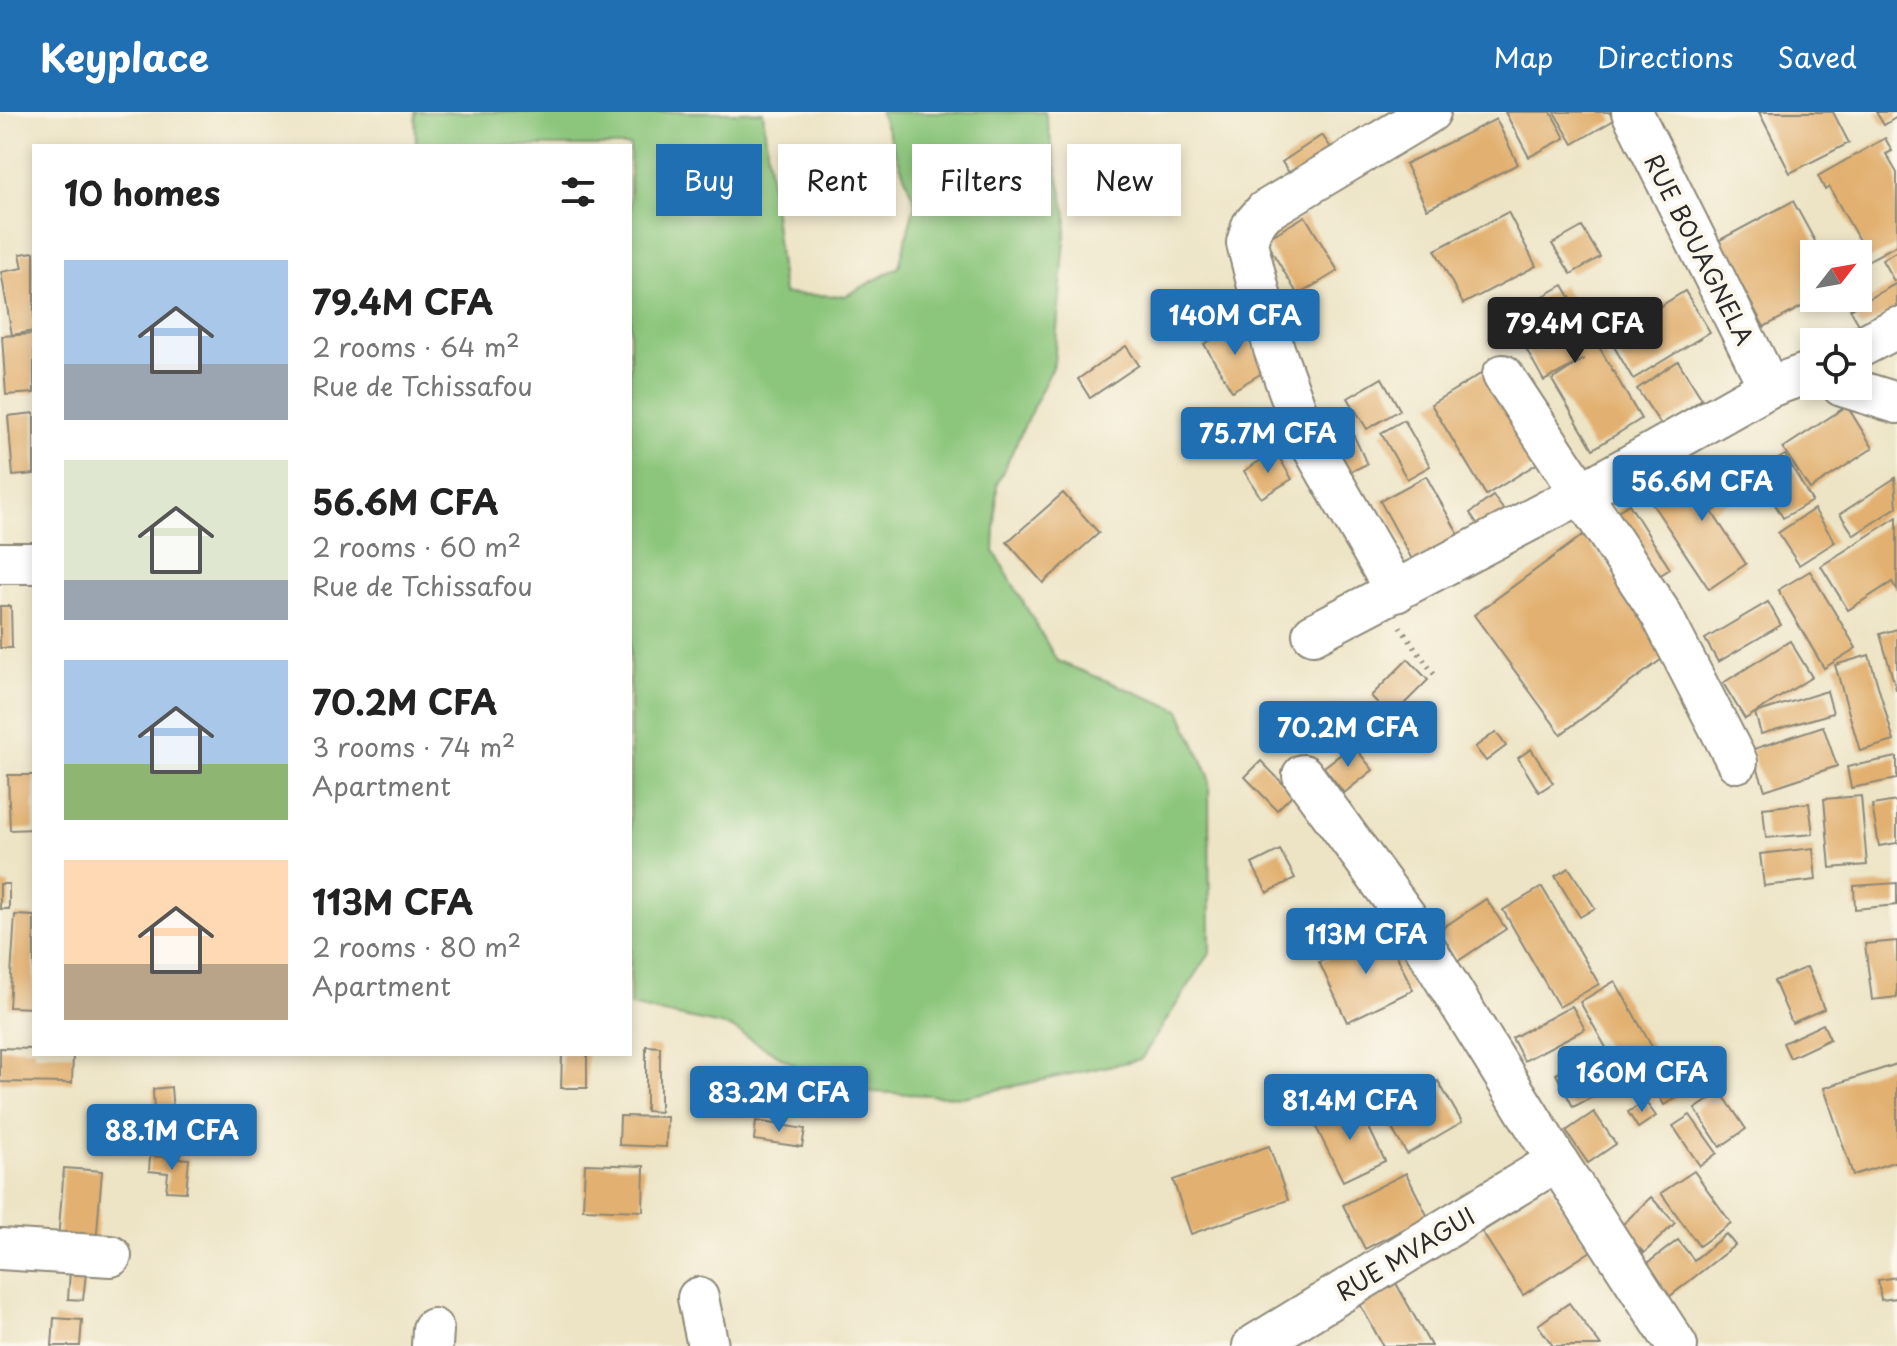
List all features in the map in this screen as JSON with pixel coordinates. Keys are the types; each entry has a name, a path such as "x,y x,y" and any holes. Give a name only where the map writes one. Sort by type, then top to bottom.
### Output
{"street":[{"path":"1389,596 1304,432 1274,349 1247,243 1252,226 1265,211 1430,112"},
{"name":"RUE BOUAGNELA","path":"1632,112 1769,387"},
{"path":"1872,341 1897,328"},
{"path":"1503,375 1661,614 1737,762"},
{"path":"1313,634 1580,494 1769,387 1800,381"},
{"path":"1872,395 1897,403"},
{"path":"0,563 32,563"},
{"path":"1303,775 1407,918 1557,1161 1677,1346"},
{"name":"RUE MVAGUI","path":"1253,1346 1557,1161"},
{"path":"0,1249 111,1256"},
{"path":"698,1298 708,1346"}],"path":[{"path":"1389,596 1436,677"}],"green space":[{"path":"415,112 763,112 783,294 845,296 899,267 912,215 1051,216 1051,144 912,144 912,195 896,154 896,144 892,144 880,112 1045,112 1067,217 1054,363 997,484 994,551 1057,661 1180,710 1209,776 1210,953 1141,1059 963,1097 837,1090 730,1027 632,1006 632,144 416,144"}],"building":[{"path":"1505,112 1551,112 1565,138 1529,157"},
{"path":"1554,112 1609,112 1614,120 1573,144"},
{"path":"1759,112 1833,112 1849,143 1790,173"},
{"path":"1876,112 1897,112 1897,117 1884,125"},
{"path":"1496,119 1518,164 1427,209 1405,164"},
{"path":"1322,135 1337,156 1296,183 1282,162"},
{"path":"1885,138 1892,151 1886,154 1897,173 1897,245 1872,259 1872,240 1859,240 1829,187 1825,190 1818,176"},
{"path":"1793,201 1814,240 1800,240 1800,308 1764,327 1718,241"},
{"path":"1508,212 1536,266 1463,304 1435,250"},
{"path":"1305,216 1338,271 1298,295 1265,240"},
{"path":"1582,227 1600,257 1571,274 1552,244"},
{"path":"1897,251 1897,279 1894,281 1882,260"},
{"path":"32,252 32,331 12,335 1,272 23,268 20,254"},
{"path":"1897,283 1897,308 1861,328 1852,312 1872,312 1872,297"},
{"path":"1563,285 1641,419 1593,449 1552,380 1584,359 1544,381 1508,316"},
{"path":"1685,291 1710,332 1633,379 1609,338"},
{"path":"1239,324 1267,370 1232,391 1204,344"},
{"path":"32,334 32,393 6,395 2,336"},
{"path":"1126,346 1139,365 1090,398 1078,379"},
{"path":"1678,361 1702,399 1662,426 1637,389"},
{"path":"1484,372 1538,463 1486,495 1431,404"},
{"path":"1382,378 1400,410 1367,429 1348,398"},
{"path":"1847,406 1873,448 1810,489 1783,448"},
{"path":"32,413 32,474 13,476 8,416"},
{"path":"1404,420 1430,466 1407,479 1381,433"},
{"path":"1352,432 1367,464 1344,475 1329,444"},
{"path":"1275,451 1292,479 1261,498 1244,471"},
{"path":"1785,455 1812,501 1783,518 1756,472"},
{"path":"1714,461 1737,496 1712,512 1746,564 1709,589 1651,502"},
{"path":"1426,476 1460,537 1414,563 1380,501"},
{"path":"1895,478 1897,507 1854,535 1840,514"},
{"path":"1063,493 1099,533 1043,583 1007,542"},
{"path":"1493,496 1507,514 1483,532 1470,513"},
{"path":"1629,504 1670,569 1651,581 1610,516"},
{"path":"1814,509 1835,542 1799,565 1778,533"},
{"path":"1897,517 1897,590 1892,582 1848,610 1821,566"},
{"path":"1583,535 1670,653 1561,734 1474,615"},
{"path":"1810,571 1856,648 1824,668 1778,590"},
{"path":"1768,602 1781,625 1718,662 1705,639"},
{"path":"0,606 11,606 12,648 0,648"},
{"path":"1897,629 1897,689 1896,689 1880,634"},
{"path":"1790,641 1812,677 1745,719 1723,683"},
{"path":"1869,655 1894,741 1860,751 1835,665"},
{"path":"1408,659 1428,680 1391,717 1371,696"},
{"path":"1827,691 1833,713 1761,734 1755,713"},
{"path":"1823,726 1837,766 1765,790 1751,750"},
{"path":"1496,732 1506,746 1486,761 1475,747"},
{"path":"1353,745 1373,770 1344,793 1324,767"},
{"path":"1531,749 1553,783 1539,792 1518,758"},
{"path":"1897,757 1897,779 1851,788 1847,767"},
{"path":"1261,761 1293,794 1277,810 1245,777"},
{"path":"8,775 32,775 32,829 10,830"},
{"path":"1861,796 1867,865 1830,868 1824,799"},
{"path":"1897,801 1897,843 1879,846 1872,805"},
{"path":"1809,803 1813,834 1766,838 1763,808"},
{"path":"1813,848 1816,880 1764,886 1760,854"},
{"path":"1280,850 1295,878 1267,893 1252,864"},
{"path":"1569,868 1595,908 1580,917 1555,876"},
{"path":"1897,883 1897,905 1855,909 1854,886"},
{"path":"0,884 9,884 9,909 0,909"},
{"path":"1542,887 1599,984 1559,1007 1503,910"},
{"path":"1486,899 1506,929 1458,961 1438,931"},
{"path":"15,915 32,916 32,1008 9,1007"},
{"path":"1385,931 1413,990 1347,1022 1319,962"},
{"path":"1897,941 1897,997 1872,1000 1865,944"},
{"path":"1807,967 1824,1009 1792,1023 1774,981"},
{"path":"1615,981 1656,1054 1621,1074 1580,1002"},
{"path":"1572,1006 1585,1029 1524,1061 1512,1038"},
{"path":"1823,1024 1830,1039 1790,1058 1783,1043"},
{"path":"646,1046 660,1047 660,1112 646,1111"},
{"path":"0,1048 32,1049 32,1056 73,1056 72,1083 0,1082"},
{"path":"562,1056 587,1056 587,1088 561,1088"},
{"path":"1588,1057 1605,1091 1573,1107 1556,1074"},
{"path":"1668,1064 1683,1094 1664,1105 1647,1075"},
{"path":"1897,1064 1897,1161 1853,1175 1824,1088"},
{"path":"1438,1081 1462,1122 1407,1154 1383,1114"},
{"path":"171,1087 173,1113 154,1114 153,1089"},
{"path":"1721,1092 1746,1129 1720,1147 1695,1109"},
{"path":"1645,1101 1656,1116 1638,1128 1628,1112"},
{"path":"1357,1103 1385,1161 1343,1181 1314,1123"},
{"path":"1594,1112 1616,1144 1588,1163 1566,1131"},
{"path":"1690,1115 1717,1153 1700,1166 1673,1126"},
{"path":"620,1116 667,1117 666,1147 619,1145"},
{"path":"756,1121 805,1129 802,1147 754,1140"},
{"path":"1269,1146 1288,1200 1191,1234 1173,1180"},
{"path":"150,1156 189,1159 186,1192 166,1191 168,1173 149,1171"},
{"path":"585,1164 644,1166 643,1211 583,1209"},
{"path":"64,1168 102,1171 96,1244 58,1240"},
{"path":"1694,1171 1731,1223 1699,1246 1661,1193"},
{"path":"1406,1173 1428,1217 1365,1249 1343,1205"},
{"path":"1550,1187 1591,1251 1523,1295 1482,1232"},
{"path":"1651,1197 1675,1223 1644,1253 1620,1227"},
{"path":"1726,1234 1735,1245 1669,1297 1644,1266 1678,1240 1694,1260"},
{"path":"70,1271 86,1273 83,1300 68,1299"},
{"path":"1392,1276 1431,1346 1383,1346 1356,1297"},
{"path":"1897,1277 1897,1298 1881,1300 1878,1280"},
{"path":"1569,1303 1601,1346 1553,1346 1538,1325"},
{"path":"54,1318 82,1320 80,1346 52,1346"}]}
